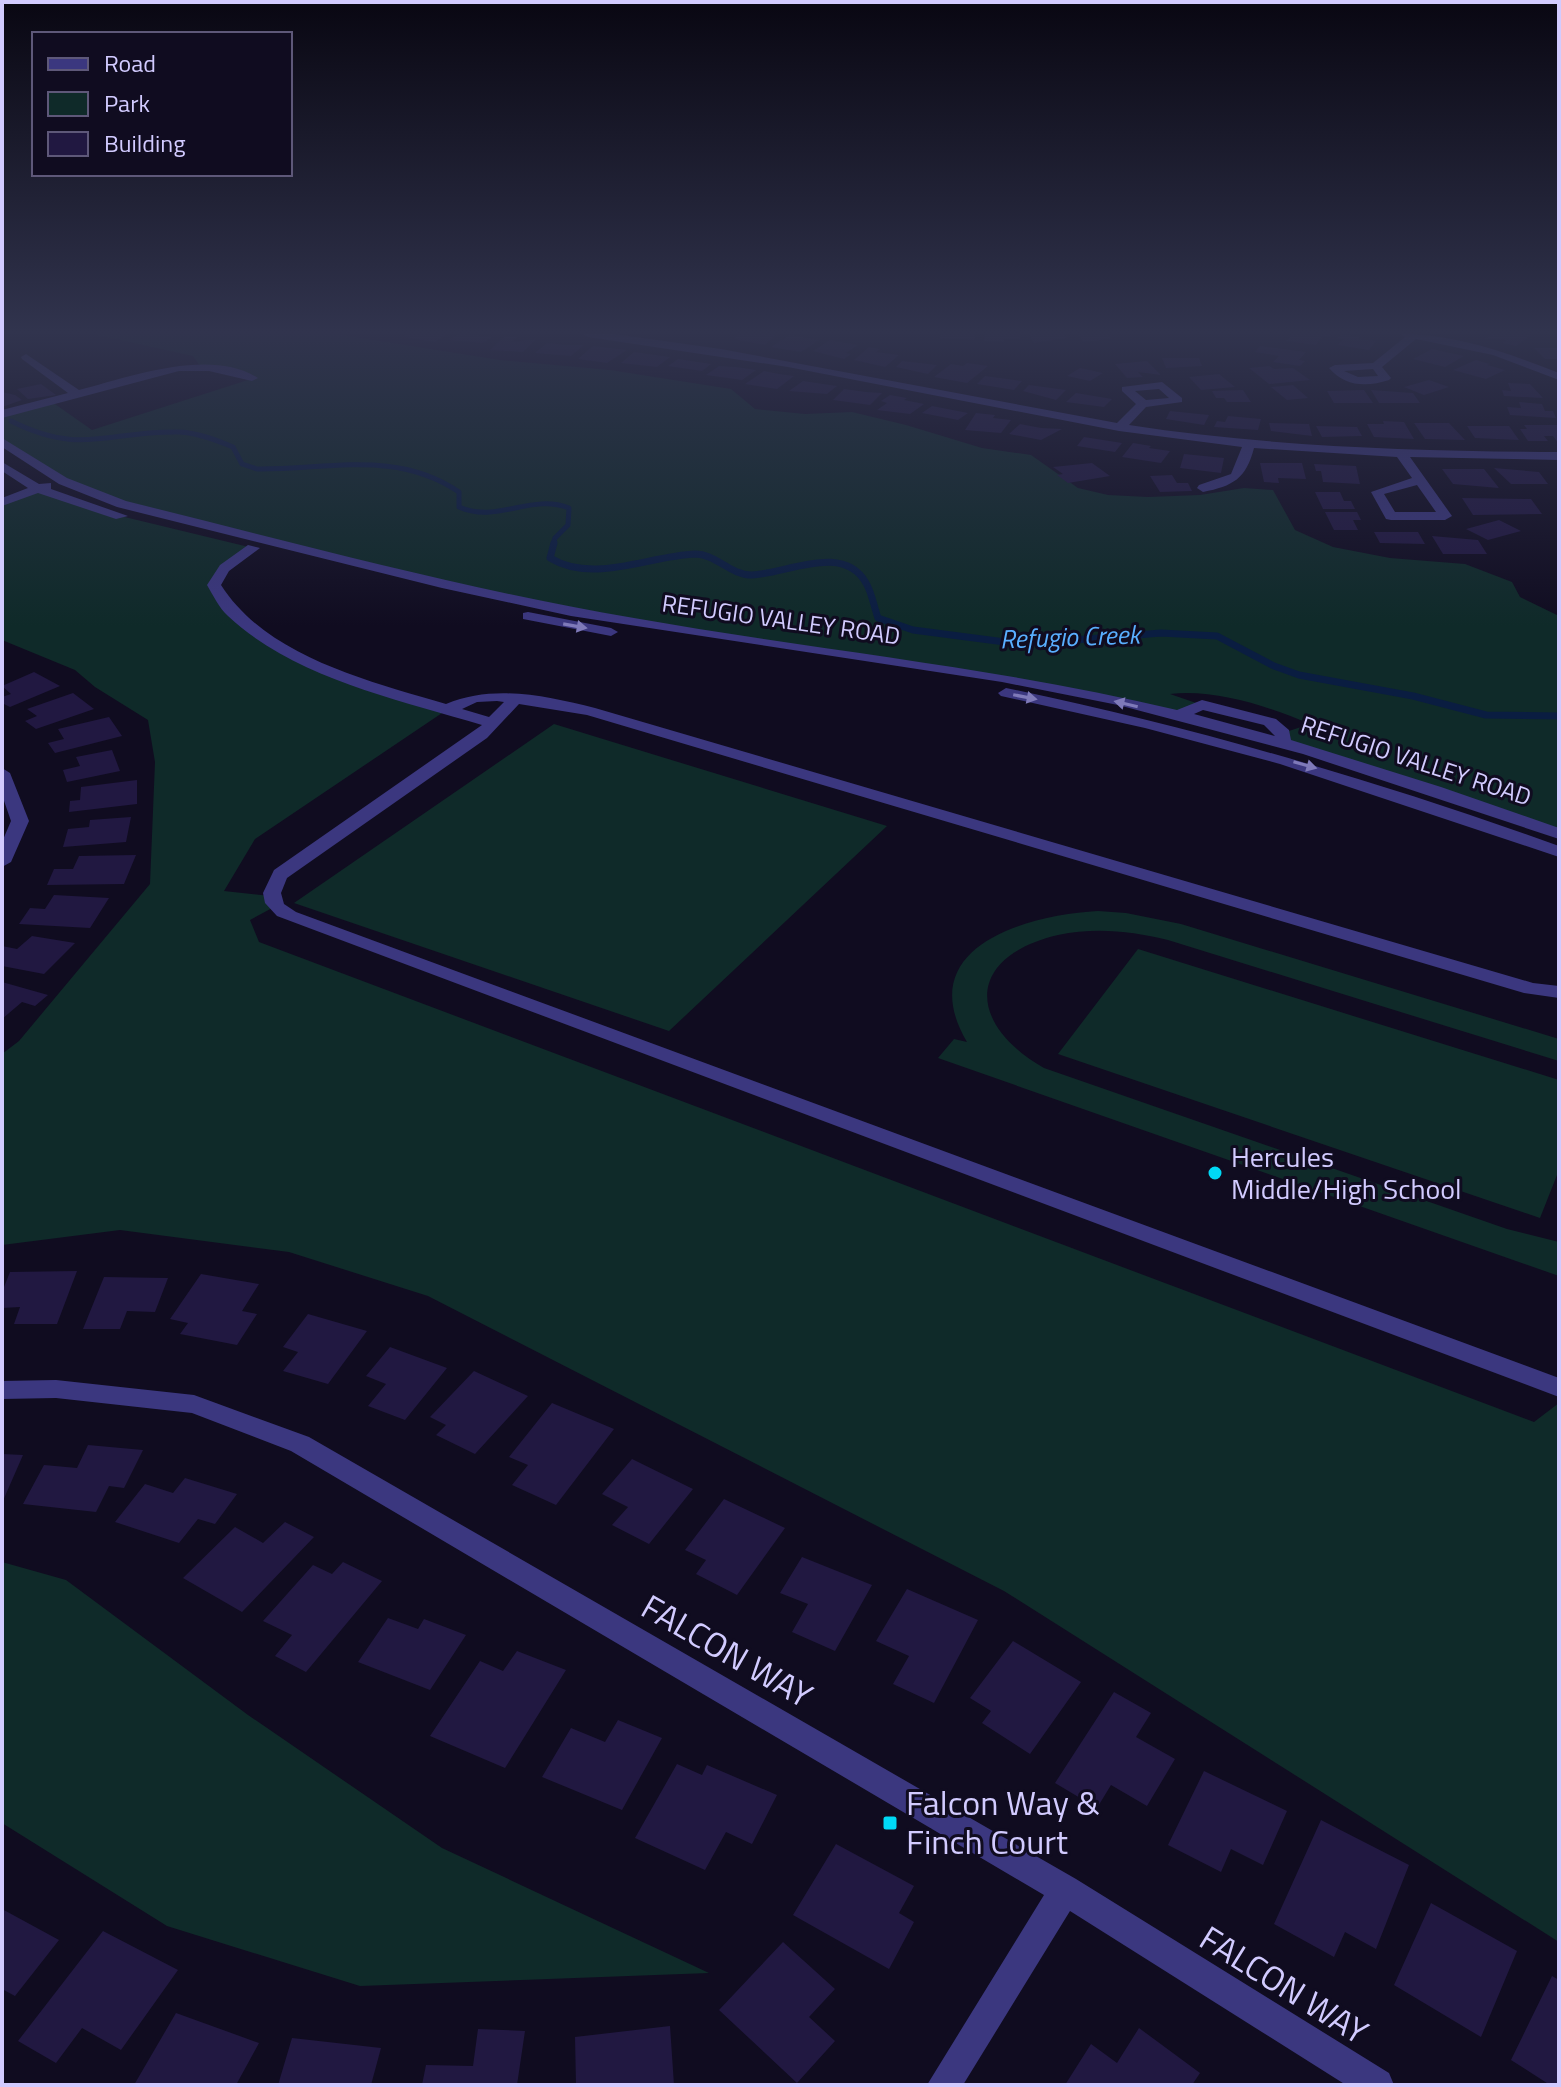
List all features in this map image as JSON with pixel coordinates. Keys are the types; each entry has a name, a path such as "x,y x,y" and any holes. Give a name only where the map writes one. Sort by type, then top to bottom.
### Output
{"street":[{"path":"1151,431 1249,445 1402,455 1559,456"},
{"name":"REFUGIO VALLEY ROAD","path":"2,442 63,481 122,504 525,602 635,623 889,659 1054,688 1178,715 1202,705 1270,722 1283,733 1276,749"},
{"path":"1203,488 1232,482 1239,477 1249,445"},
{"path":"1402,455 1445,516 1391,516 1377,492 1419,480"},
{"name":"REFUGIO VALLEY ROAD","path":"2,466 38,489 104,512 565,624 965,685 1276,749 1452,795 1559,834"},
{"path":"2,502 63,481"},
{"path":"253,548 217,576 214,585 227,609 293,653 334,671 492,723"},
{"path":"448,709 474,698 516,698 589,711 1531,989 1559,992"},
{"path":"516,698 481,735 280,874 272,885 270,896 274,907 290,916 1559,1388"},
{"name":"REFUGIO VALLEY ROAD","path":"1276,749 1559,852"},
{"path":"2,773 20,821 2,862"},
{"name":"FALCON WAY","path":"2,1390 56,1389 194,1404 300,1444 1065,1890 1377,2085"},
{"path":"944,2085 1065,1890"}],"green space":[{"path":"2,431 927,431 982,448 1031,455 1078,488 1108,495 1148,497 1200,495 1244,488 1273,490 1295,530 1333,547 1390,558 1465,564 1512,582 1520,597 1559,616 1559,834 1283,743 1283,733 1310,724 1241,700 1205,694 1170,694 1202,705 1178,715 1054,687 525,602 122,504 63,481 2,442"},
{"path":"38,489 104,512 253,548 229,564 214,586 243,622 334,671 448,709 255,839 224,891 270,896 274,907 250,920 259,942 1534,1422 1559,1403 1559,1942 1004,1591 428,1296 289,1252 120,1230 2,1245 2,1054 19,1041 150,884 155,762 148,720 95,687 75,670 2,640 2,502"},
{"path":"554,724 887,826 669,1031 294,903"},
{"path":"1098,911 1181,924 1559,1039 1559,1061 1168,940 1113,931 1058,935 1028,945 1006,959 992,975 987,993 990,1012 1001,1032 1019,1051 1044,1068 1507,1229 1559,1242 1559,1276 938,1058 954,1039 967,1042 954,1009 954,982 965,960 984,942 1010,929 1039,920"},
{"path":"1138,949 1559,1080 1559,1170 1540,1218 1058,1054"},
{"path":"2,1562 66,1580 248,1715 442,1848 709,1973 360,1986 167,1926 2,1823"}],"building":[{"path":"1012,431 1057,431 1041,440 1009,434"},
{"path":"1274,431 1311,431 1312,436"},
{"path":"1319,431 1359,431 1362,436 1322,437"},
{"path":"1371,431 1410,431 1414,439 1374,437"},
{"path":"1420,431 1457,431 1465,440 1425,439"},
{"path":"1471,431 1513,431 1519,440 1475,438"},
{"path":"1522,431 1558,431 1559,444 1553,436 1544,436 1548,441 1528,441"},
{"path":"1084,437 1122,443 1115,452 1077,446"},
{"path":"1133,443 1170,451 1161,463 1122,457"},
{"path":"1184,454 1224,458 1221,473 1180,468"},
{"path":"1092,463 1110,476 1068,483 1057,475 1063,474 1053,467"},
{"path":"1260,463 1302,463 1306,479 1278,478 1279,483 1264,482"},
{"path":"1314,464 1356,466 1360,484 1323,482 1321,471 1316,471"},
{"path":"1494,468 1539,472 1548,484 1511,484"},
{"path":"1442,469 1484,469 1499,488 1453,484"},
{"path":"1172,475 1177,483 1188,483 1192,491 1160,492 1150,476"},
{"path":"1315,492 1340,492 1344,501 1351,501 1355,509 1323,509"},
{"path":"1462,498 1531,499 1542,514 1473,515"},
{"path":"1325,512 1357,512 1361,520 1353,520 1358,530 1334,530"},
{"path":"1499,520 1521,531 1488,540 1466,529"},
{"path":"1374,532 1418,532 1425,544 1380,543"},
{"path":"1432,536 1478,540 1487,554 1443,554"},
{"path":"34,672 60,686 10,707 2,703 2,697 11,694 2,686"},
{"path":"73,693 94,709 36,729 25,721 37,716 27,709"},
{"path":"109,717 122,736 55,753 48,743 64,739 58,729"},
{"path":"112,750 120,771 67,782 63,770 80,766 76,757"},
{"path":"137,780 137,804 69,812 70,801 80,800 81,787"},
{"path":"131,817 126,842 63,847 68,829 89,827 90,820"},
{"path":"136,855 124,884 47,885 54,869 73,869 79,856"},
{"path":"54,895 109,898 90,928 19,924 30,908 45,909"},
{"path":"32,936 75,943 44,974 2,966 2,946 17,949"},
{"path":"2,982 48,995 35,1006 22,1002 2,1019"},
{"path":"77,1271 57,1324 14,1324 20,1307 2,1308 2,1292 10,1272"},
{"path":"201,1274 259,1284 242,1311 257,1314 237,1345 180,1334 188,1323 170,1319"},
{"path":"104,1277 168,1278 155,1312 127,1311 120,1329 83,1329"},
{"path":"308,1314 367,1331 328,1384 283,1371 298,1352 283,1347"},
{"path":"390,1347 447,1368 405,1420 368,1406 386,1384 366,1376"},
{"path":"474,1371 528,1396 475,1454 436,1435 446,1425 430,1417"},
{"path":"552,1403 614,1429 556,1505 512,1485 528,1465 509,1457"},
{"path":"88,1445 143,1450 124,1488 109,1486 96,1512 23,1504 44,1465 77,1468"},
{"path":"2,1454 23,1455 2,1503"},
{"path":"632,1459 693,1489 649,1544 612,1525 628,1507 602,1494"},
{"path":"185,1478 237,1494 215,1524 198,1519 179,1543 115,1522 145,1484 173,1493"},
{"path":"724,1499 785,1528 737,1595 696,1574 706,1560 685,1550"},
{"path":"285,1522 314,1537 242,1612 183,1578 235,1527 263,1543"},
{"path":"802,1557 872,1585 835,1651 792,1632 808,1604 780,1593"},
{"path":"343,1562 382,1581 306,1672 275,1656 292,1635 263,1621 313,1565 332,1574"},
{"path":"907,1589 978,1620 934,1703 893,1684 909,1656 876,1641"},
{"path":"388,1618 418,1629 424,1619 466,1635 430,1690 358,1662"},
{"path":"1013,1641 1081,1682 1030,1754 982,1723 991,1711 970,1698"},
{"path":"517,1651 566,1670 505,1768 430,1736 480,1661 503,1671"},
{"path":"1114,1692 1151,1713 1136,1737 1175,1759 1147,1806 1111,1785 1097,1808 1055,1783"},
{"path":"618,1720 662,1738 622,1810 542,1777 571,1728 605,1742"},
{"path":"677,1764 702,1775 707,1765 777,1795 752,1844 726,1832 705,1870 635,1838"},
{"path":"1204,1771 1287,1811 1263,1865 1231,1849 1221,1872 1168,1845"},
{"path":"1321,1820 1409,1865 1376,1949 1345,1932 1334,1957 1274,1924"},
{"path":"836,1844 914,1886 899,1913 914,1922 889,1969 793,1915"},
{"path":"1431,1903 1517,1951 1481,2037 1394,1985"},
{"path":"2,1909 59,1940 15,1996 2,1989"},
{"path":"103,1931 178,1970 121,2050 82,2028 56,2063 18,2041"},
{"path":"783,1942 835,1989 809,2017 835,2041 797,2083 719,2010"},
{"path":"1552,1976 1559,1980 1559,2085 1550,2085 1511,2060"},
{"path":"176,2013 259,2043 236,2085 134,2085"},
{"path":"670,2026 674,2085 576,2085 575,2037"},
{"path":"1139,2028 1200,2073 1192,2085 1065,2085 1091,2044 1117,2063"},
{"path":"478,2029 525,2031 517,2085 422,2085 426,2065 473,2066"},
{"path":"292,2038 381,2048 371,2085 278,2085"}],"waterway":[{"name":"Refugio Creek","path":"35,431 77,440 155,432 193,434 233,447 242,464 257,469 361,465 411,470 459,492 459,507 473,511 500,511 541,504 569,508 568,525 555,538 553,545"},
{"name":"Refugio Creek","path":"554,543 550,558 584,569 602,569 695,554 752,575 813,563 843,564 856,571 866,583 878,618 913,630 1005,642 1051,642 1161,633 1217,636 1274,666 1299,675 1413,696 1486,715 1559,716"}],"place":[{"name":"Hercules Middle/High School","path":"1215,1173"},
{"name":"Falcon Way & Finch Court","path":"890,1823"}]}
